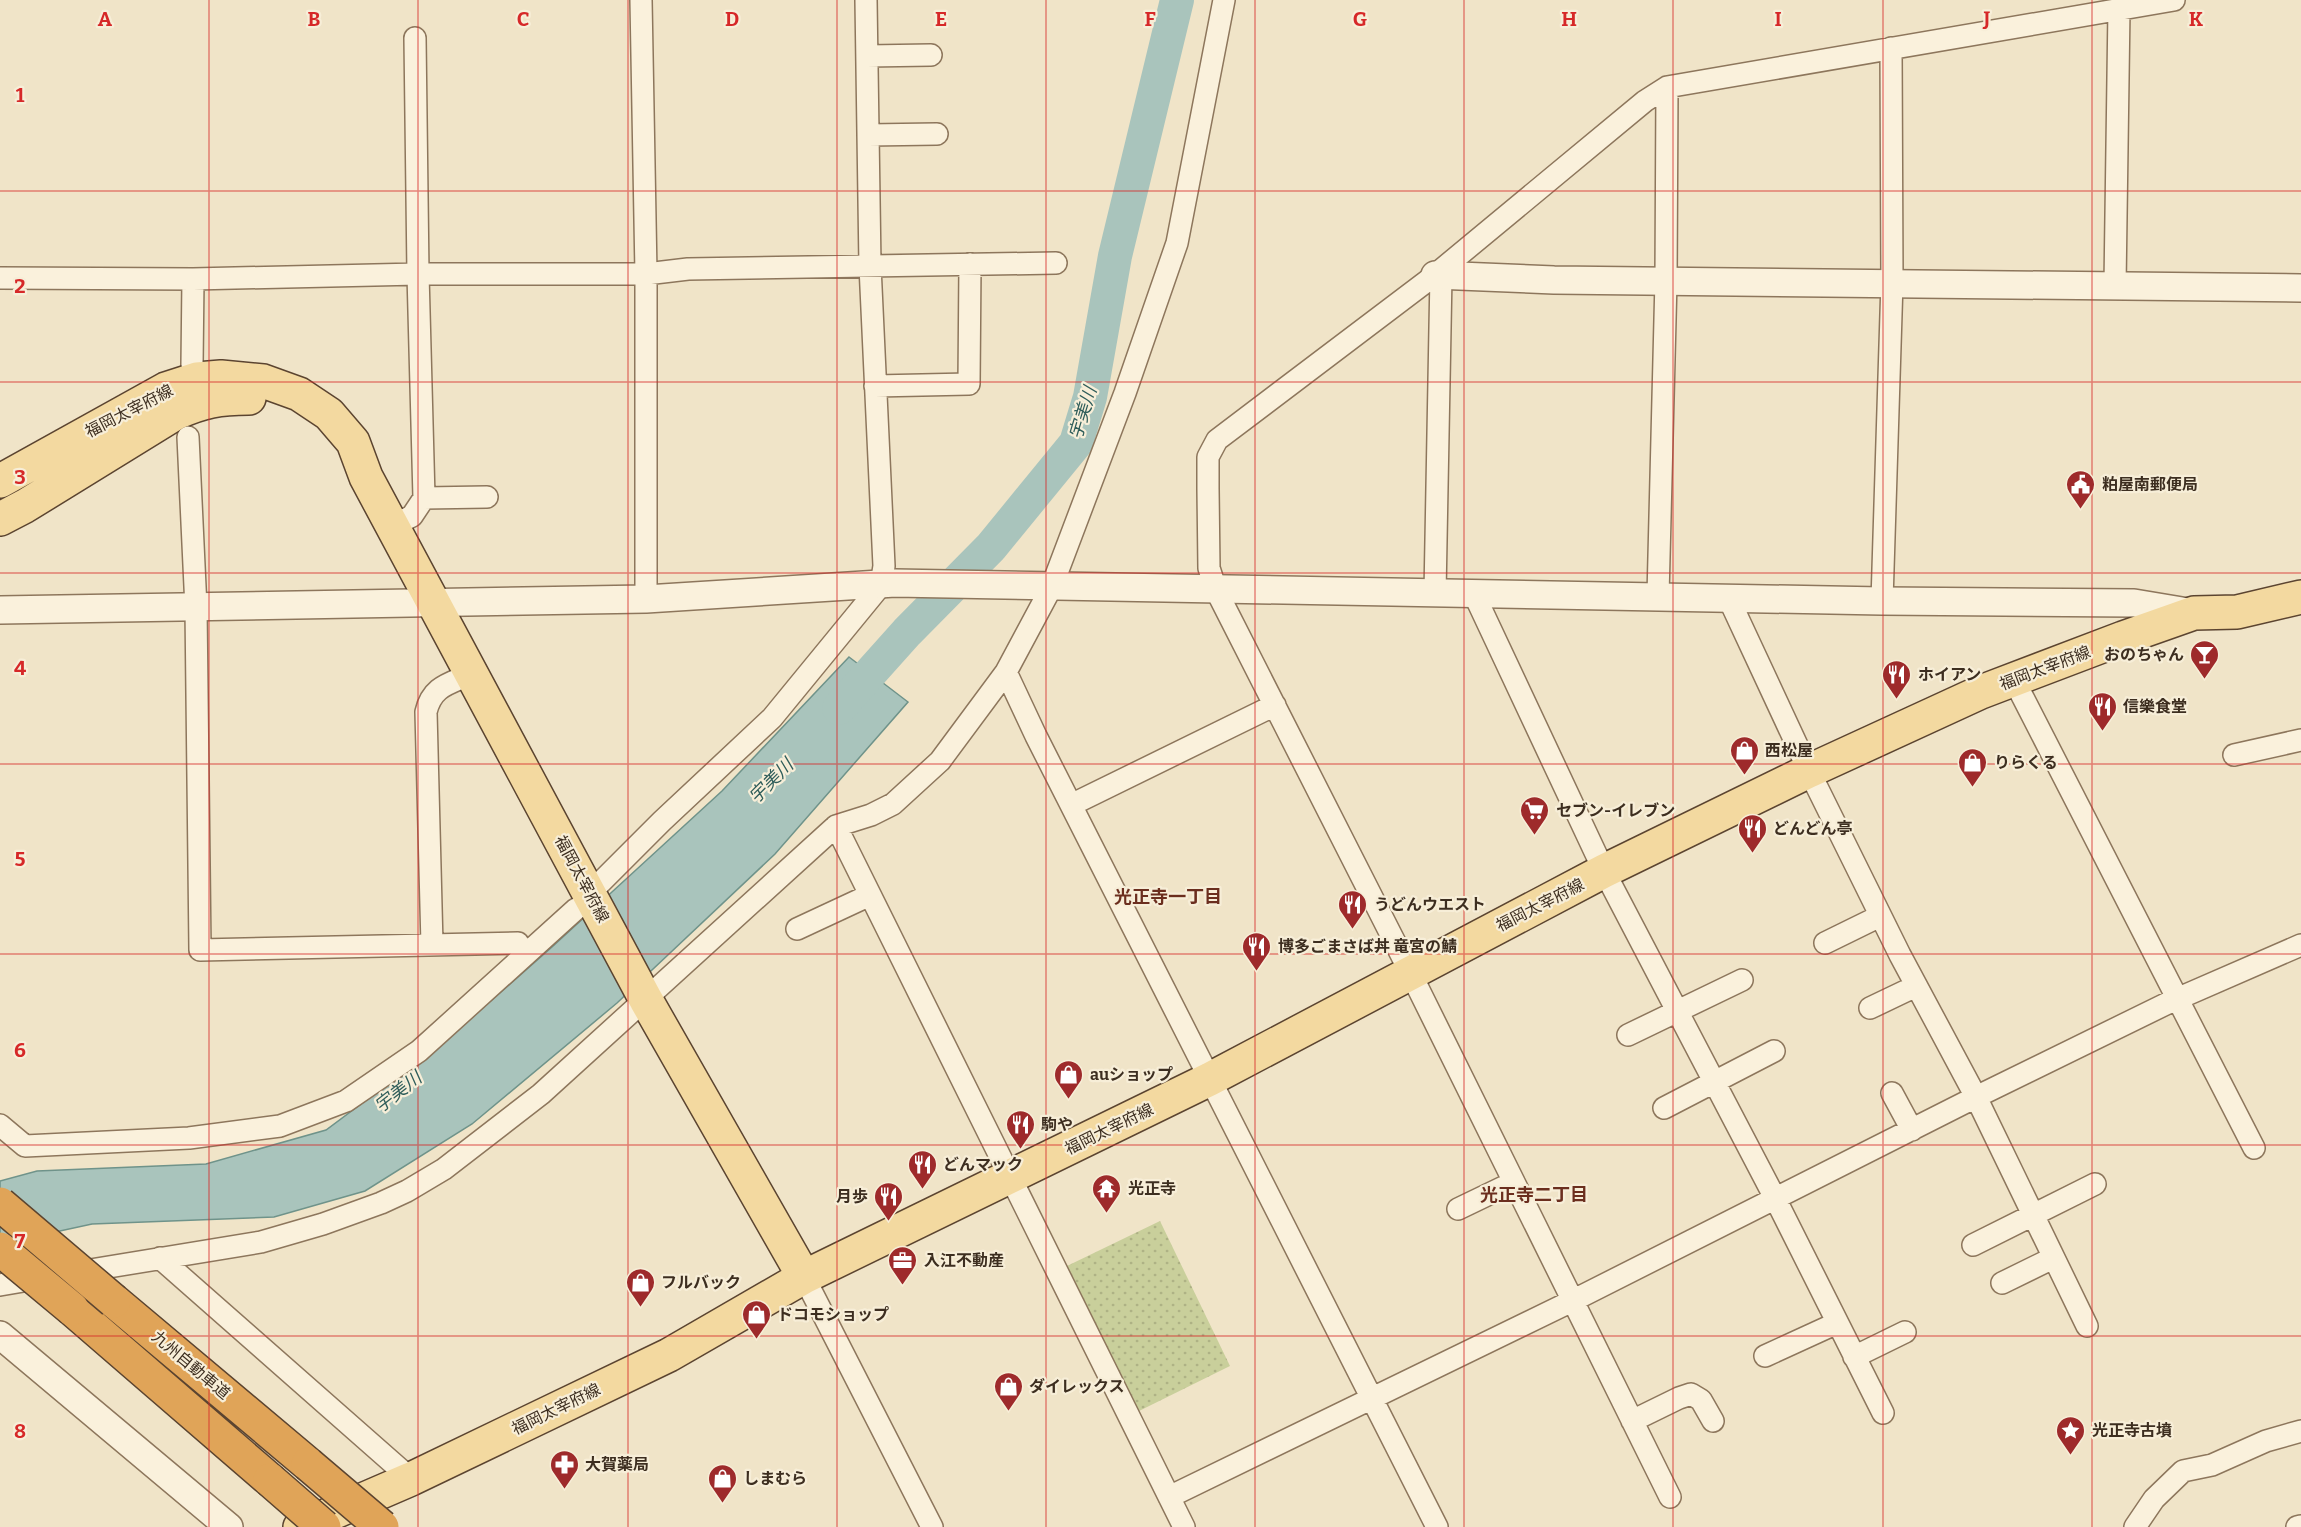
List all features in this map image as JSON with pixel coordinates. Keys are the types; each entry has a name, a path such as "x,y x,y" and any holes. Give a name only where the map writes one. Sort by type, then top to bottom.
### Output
{"highway":[{"name":"九州自動車道","path":"0,1204 382,1527"},
{"path":"0,1249 324,1527"}],"main road":[{"name":"福岡太宰府線","path":"0,481 166,388 197,379 220,377 263,381 299,394 329,414 353,442 366,477 588,895 804,1277"},
{"name":"福岡太宰府線","path":"0,519 176,413 199,403 219,398 254,398 319,426 366,477"},
{"name":"福岡太宰府線","path":"300,1527 411,1479 669,1355 804,1277 1010,1179 1210,1079 1604,871 1809,771 1970,697 2194,614 2237,612 2301,597"}],"street":[{"path":"641,0 646,274 646,599"},
{"path":"866,0 870,266 884,566 888,584"},
{"path":"0,1285 261,1242 342,1217 407,1191 444,1169 541,1094 836,826 871,815 893,804 940,761 1006,672 1039,586 1125,393 1177,243 1224,0"},
{"path":"1670,1497 1410,972 1216,590 1209,568 1208,457 1217,440 1438,275 1645,101 1667,87 2174,0"},
{"path":"2115,285 2119,9"},
{"path":"392,526 412,516 424,498 415,38"},
{"path":"1882,601 1892,282 1891,48"},
{"path":"867,56 931,55"},
{"path":"1658,596 1666,280 1667,87"},
{"path":"868,135 937,134"},
{"path":"0,278 193,279 418,274 646,274 688,269 1056,263"},
{"path":"875,386 969,384 970,264"},
{"path":"1438,275 1554,280 2301,288"},
{"path":"1435,593 1438,275"},
{"path":"192,365 193,279"},
{"path":"188,437 196,608 200,950 518,942"},
{"path":"424,498 487,497"},
{"path":"0,1125 25,1146 189,1138 280,1126 346,1101 419,1051 588,895 662,821 772,718 888,584"},
{"path":"0,610 646,599 888,584 1882,601 2134,603 2194,614"},
{"path":"1474,594 1604,871 1776,1200 1883,1413"},
{"path":"1728,597 1880,916 1976,1097 2086,1326"},
{"path":"1006,672 1071,805 1437,1527"},
{"path":"432,945 426,712 429,700 435,691 471,674"},
{"path":"2014,680 2254,1148"},
{"path":"1071,805 1275,705"},
{"path":"2234,755 2301,740"},
{"path":"836,826 1184,1527"},
{"path":"797,930 870,895"},
{"path":"1825,943 1880,916"},
{"path":"1169,1497 1776,1200 1976,1097 2178,999 2301,945"},
{"path":"1628,1035 1742,980"},
{"path":"1870,1008 1916,986"},
{"path":"1664,1108 1774,1051"},
{"path":"1892,1093 1912,1130"},
{"path":"1458,1209 1514,1182"},
{"path":"1973,1245 2095,1184"},
{"path":"160,1258 411,1479"},
{"path":"2002,1283 2054,1258"},
{"path":"804,1277 932,1527"},
{"path":"1765,1356 1837,1323"},
{"path":"1854,1357 1905,1332"},
{"path":"0,1335 229,1527"},
{"path":"1632,1421 1691,1394 1701,1400 1713,1421"},
{"path":"2135,1527 2154,1499 2183,1471 2212,1465 2266,1441 2301,1431"}],"green space":[{"path":"1160,1221 1230,1366 1137,1412 1067,1266"}],"water":[{"path":"849,657 908,702 775,854 617,1003 472,1124 365,1191 274,1217 92,1224 0,1244 0,1181 37,1171 206,1164 326,1130 444,1042 552,947 722,791"}],"waterway":[{"name":"宇美川","path":"839,708 907,632 991,547 1076,443 1090,397 1115,256 1177,0"}],"place":[{"name":"粕屋南郵便局","path":"2081,510"},
{"name":"おのちゃん","path":"2205,680"},
{"name":"ホイアン","path":"1897,700"},
{"name":"信樂食堂","path":"2102,732"},
{"name":"西松屋","path":"1744,776"},
{"name":"りらくる","path":"1973,788"},
{"name":"セブン-イレブン","path":"1535,836"},
{"name":"どんどん亭","path":"1752,854"},
{"name":"うどんウエスト","path":"1353,930"},
{"name":"博多ごまさば丼 竜宮の鯖","path":"1257,972"},
{"name":"auショップ","path":"1069,1100"},
{"name":"駒や","path":"1020,1150"},
{"name":"どんマック","path":"922,1190"},
{"name":"光正寺","path":"1107,1214"},
{"name":"月歩","path":"889,1222"},
{"name":"入江不動産","path":"903,1286"},
{"name":"フルバック","path":"640,1308"},
{"name":"ドコモショップ","path":"756,1340"},
{"name":"ダイレックス","path":"1008,1412"},
{"name":"光正寺古墳","path":"2071,1456"},
{"name":"大賀薬局","path":"564,1490"},
{"name":"しまむら","path":"722,1504"}],"district":[{"name":"光正寺一丁目","path":"1168,897"},
{"name":"光正寺二丁目","path":"1534,1195"}]}
